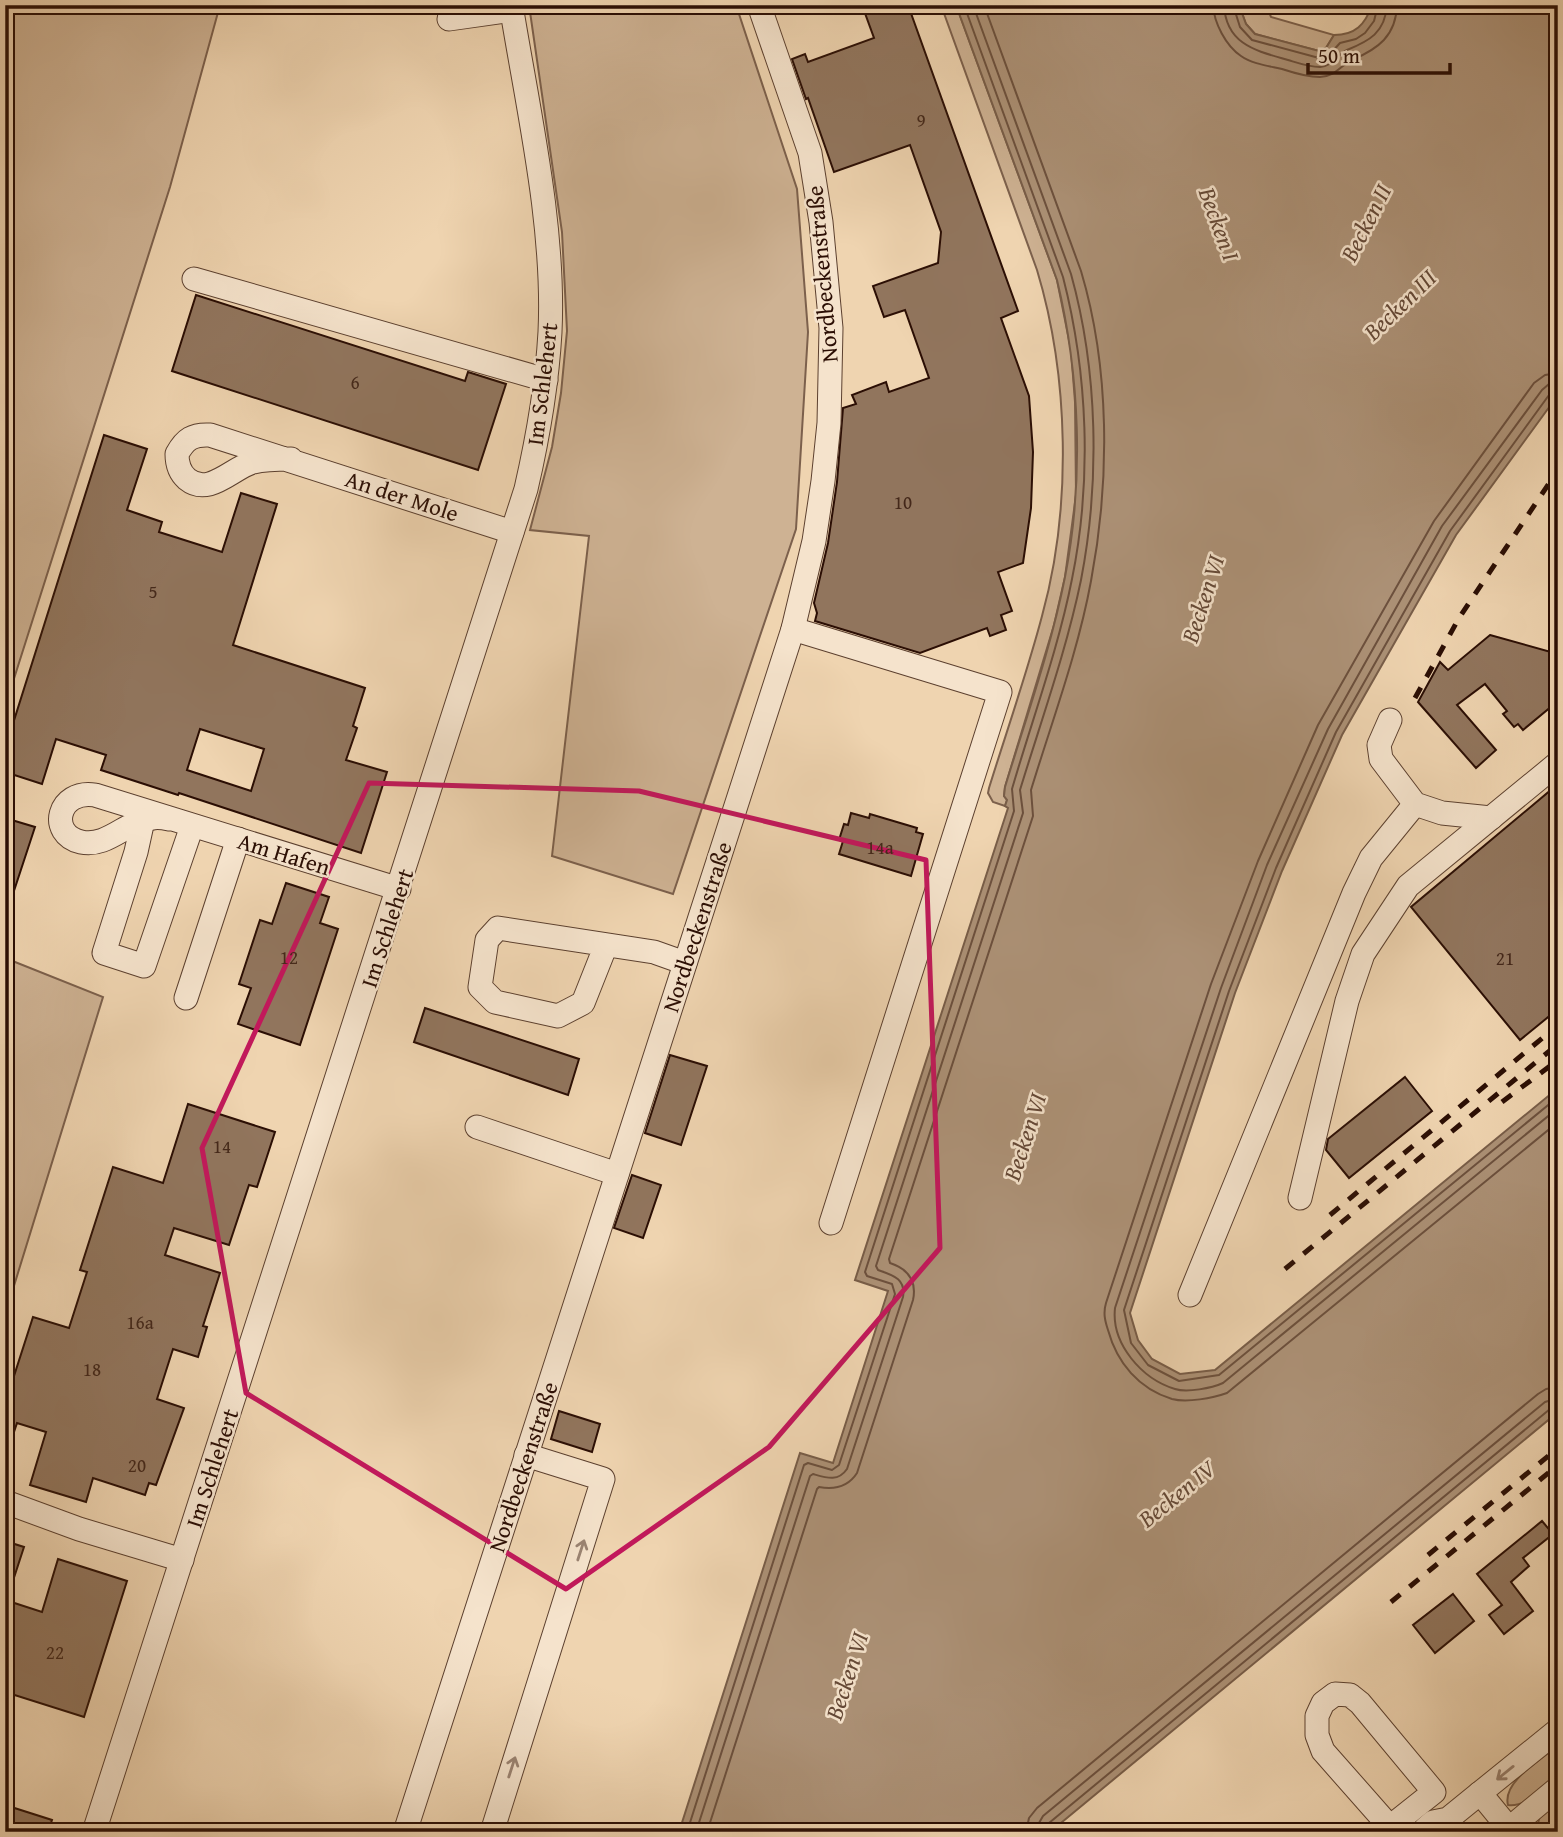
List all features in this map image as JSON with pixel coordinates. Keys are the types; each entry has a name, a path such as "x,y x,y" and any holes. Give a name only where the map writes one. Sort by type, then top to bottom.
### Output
{"street":[{"name":"Nordbeckenstraße","path":"405,1832 533,1457 617,1174 793,629 814,541 829,423 831,328 821,222 810,153 760,5"},
{"path":"449,19 511,7"},
{"name":"Im Schlehert","path":"94,1832 399,889 526,489 540,428 550,331 549,266 540,189 511,7"},
{"path":"194,279 546,380"},
{"name":"An der Mole","path":"291,459 512,532"},
{"path":"793,629 1000,692 831,1223"},
{"path":"1390,720 1379,746 1381,759 1415,804 1442,813 1491,818"},
{"path":"1300,1198 1347,1001 1363,954 1408,886 1558,763"},
{"name":"Am Hafen","path":"169,819 153,817 143,820 93,843 79,842 66,835 60,822 70,799 85,793 399,889"},
{"path":"1190,1295 1354,893 1371,858 1415,804"},
{"path":"143,820 136,852 104,953 144,966 192,826"},
{"path":"186,998 237,839"},
{"path":"606,945 583,1003 558,1016 495,1002 480,987 486,940 498,928 654,952 685,963"},
{"path":"477,1127 617,1174"},
{"path":"492,1832 603,1479 533,1457"},
{"path":"11,1504 79,1529 182,1560"},
{"path":"1434,1792 1390,1829 1323,1751 1317,1735 1317,1716 1322,1703 1335,1694 1350,1695 1360,1703 1434,1792 1443,1823 1558,1730"},
{"path":"1480,1793 1509,1831 1558,1788"}],"highlighted area":[{"path":"369,783 639,791 926,860 940,1248 769,1447 566,1589 246,1393 202,1148"}],"shaded area":[{"path":"5,5 220,5 170,187 5,707"},
{"path":"529,5 736,5 797,189 808,332 796,529 673,894 552,856 589,536 530,530 552,447 567,331 562,232"},
{"path":"941,5 956,5 1057,280 1071,350 1075,402 1076,495 1065,577 1054,625 1005,787 1005,806 993,802 988,793 1030,659 1052,574 1062,487 1061,398 1048,311 1037,270"},
{"path":"1239,5 1266,5 1271,17 1334,35 1326,48 1319,51 1255,34 1246,24"},
{"path":"5,958 103,997 5,1315"},
{"path":"1558,1746 1558,1776 1528,1800 1508,1805 1508,1796 1517,1780 1533,1764"},
{"path":"1558,1798 1558,1832 1536,1832 1540,1815"}],"water":[{"path":"956,5 1239,5 1246,24 1255,34 1319,51 1326,48 1334,35 1358,28 1372,5 1558,5 1558,395 1456,535 1342,735 1282,871 1235,993 1130,1313 1138,1340 1152,1359 1180,1374 1215,1370 1558,1088 1558,1412 1050,1832 679,1832 800,1453 833,1463 888,1291 855,1280 1008,808 1005,806 1005,787 1053,630 1071,540 1077,428 1065,316 1057,280"}],"building":[{"path":"862,5 908,5 1018,311 1001,318 1029,396 1033,452 1031,508 1023,563 998,572 1012,611 1001,615 1006,630 990,636 987,628 920,653 815,621 817,613 814,603 828,543 837,482 843,408 856,404 852,395 886,382 889,392 929,378 905,310 884,317 873,286 938,263 941,232 910,145 834,172 792,59 805,54 808,62 874,38"},
{"path":"196,295 465,381 468,372 506,384 478,470 172,371"},
{"path":"104,435 147,449 127,510 162,522 159,532 222,552 241,493 277,504 233,645 365,688 353,726 357,728 346,760 387,772 361,853 101,770 106,755 56,739 42,784 5,772 5,749","holes":["200,729 264,749 251,791 187,770"]},
{"path":"1490,635 1558,654 1558,701 1523,730 1518,724 1514,727 1503,714 1507,711 1485,684 1457,705 1496,750 1476,768 1418,702 1440,662 1448,670"},
{"path":"1558,784 1558,1009 1520,1040 1411,907"},
{"path":"851,813 869,818 870,814 917,828 916,832 923,834 911,876 839,854 843,841 839,840 844,824 848,825"},
{"path":"5,818 35,827 8,909 5,909"},
{"path":"286,883 329,897 320,923 338,929 300,1045 238,1024 251,988 239,984 260,920 272,924"},
{"path":"425,1008 579,1059 568,1095 414,1042"},
{"path":"670,1055 707,1066 681,1145 645,1133"},
{"path":"1405,1077 1432,1111 1349,1178 1326,1150 1328,1139"},
{"path":"188,1104 275,1132 257,1187 249,1185 229,1245 174,1228 165,1255 220,1273 203,1326 207,1327 198,1357 173,1349 157,1399 184,1408 156,1485 149,1483 145,1495 93,1478 86,1502 30,1485 46,1432 17,1423 8,1450 5,1449 5,1404 33,1317 69,1328 87,1272 80,1270 113,1167 163,1183"},
{"path":"632,1175 661,1185 643,1238 614,1228"},
{"path":"559,1411 600,1424 592,1452 551,1439"},
{"path":"1542,1521 1553,1534 1523,1558 1529,1566 1511,1582 1533,1611 1504,1634 1489,1615 1502,1605 1477,1574"},
{"path":"5,1541 24,1547 8,1596 5,1595"},
{"path":"58,1559 127,1581 84,1717 5,1692 5,1600 42,1612"},
{"path":"1453,1594 1474,1621 1435,1653 1413,1625"},
{"path":"5,1805 52,1820 48,1832 5,1832"}],"railway":[{"path":"1415,698 1459,618 1558,470"},
{"path":"1330,1215 1558,1025"},
{"path":"1285,1269 1558,1044"},
{"path":"1502,1102 1558,1060"},
{"path":"1428,1555 1558,1448"},
{"path":"1391,1602 1558,1465"}],"water label":[{"name":"Becken II","path":"1366,223"},
{"name":"Becken I","path":"1219,224"},
{"name":"Becken III","path":"1400,305"},
{"name":"Becken VI","path":"1203,599"},
{"name":"Becken VI","path":"1025,1137"},
{"name":"Becken IV","path":"1177,1494"},
{"name":"Becken VI","path":"847,1676"}]}
